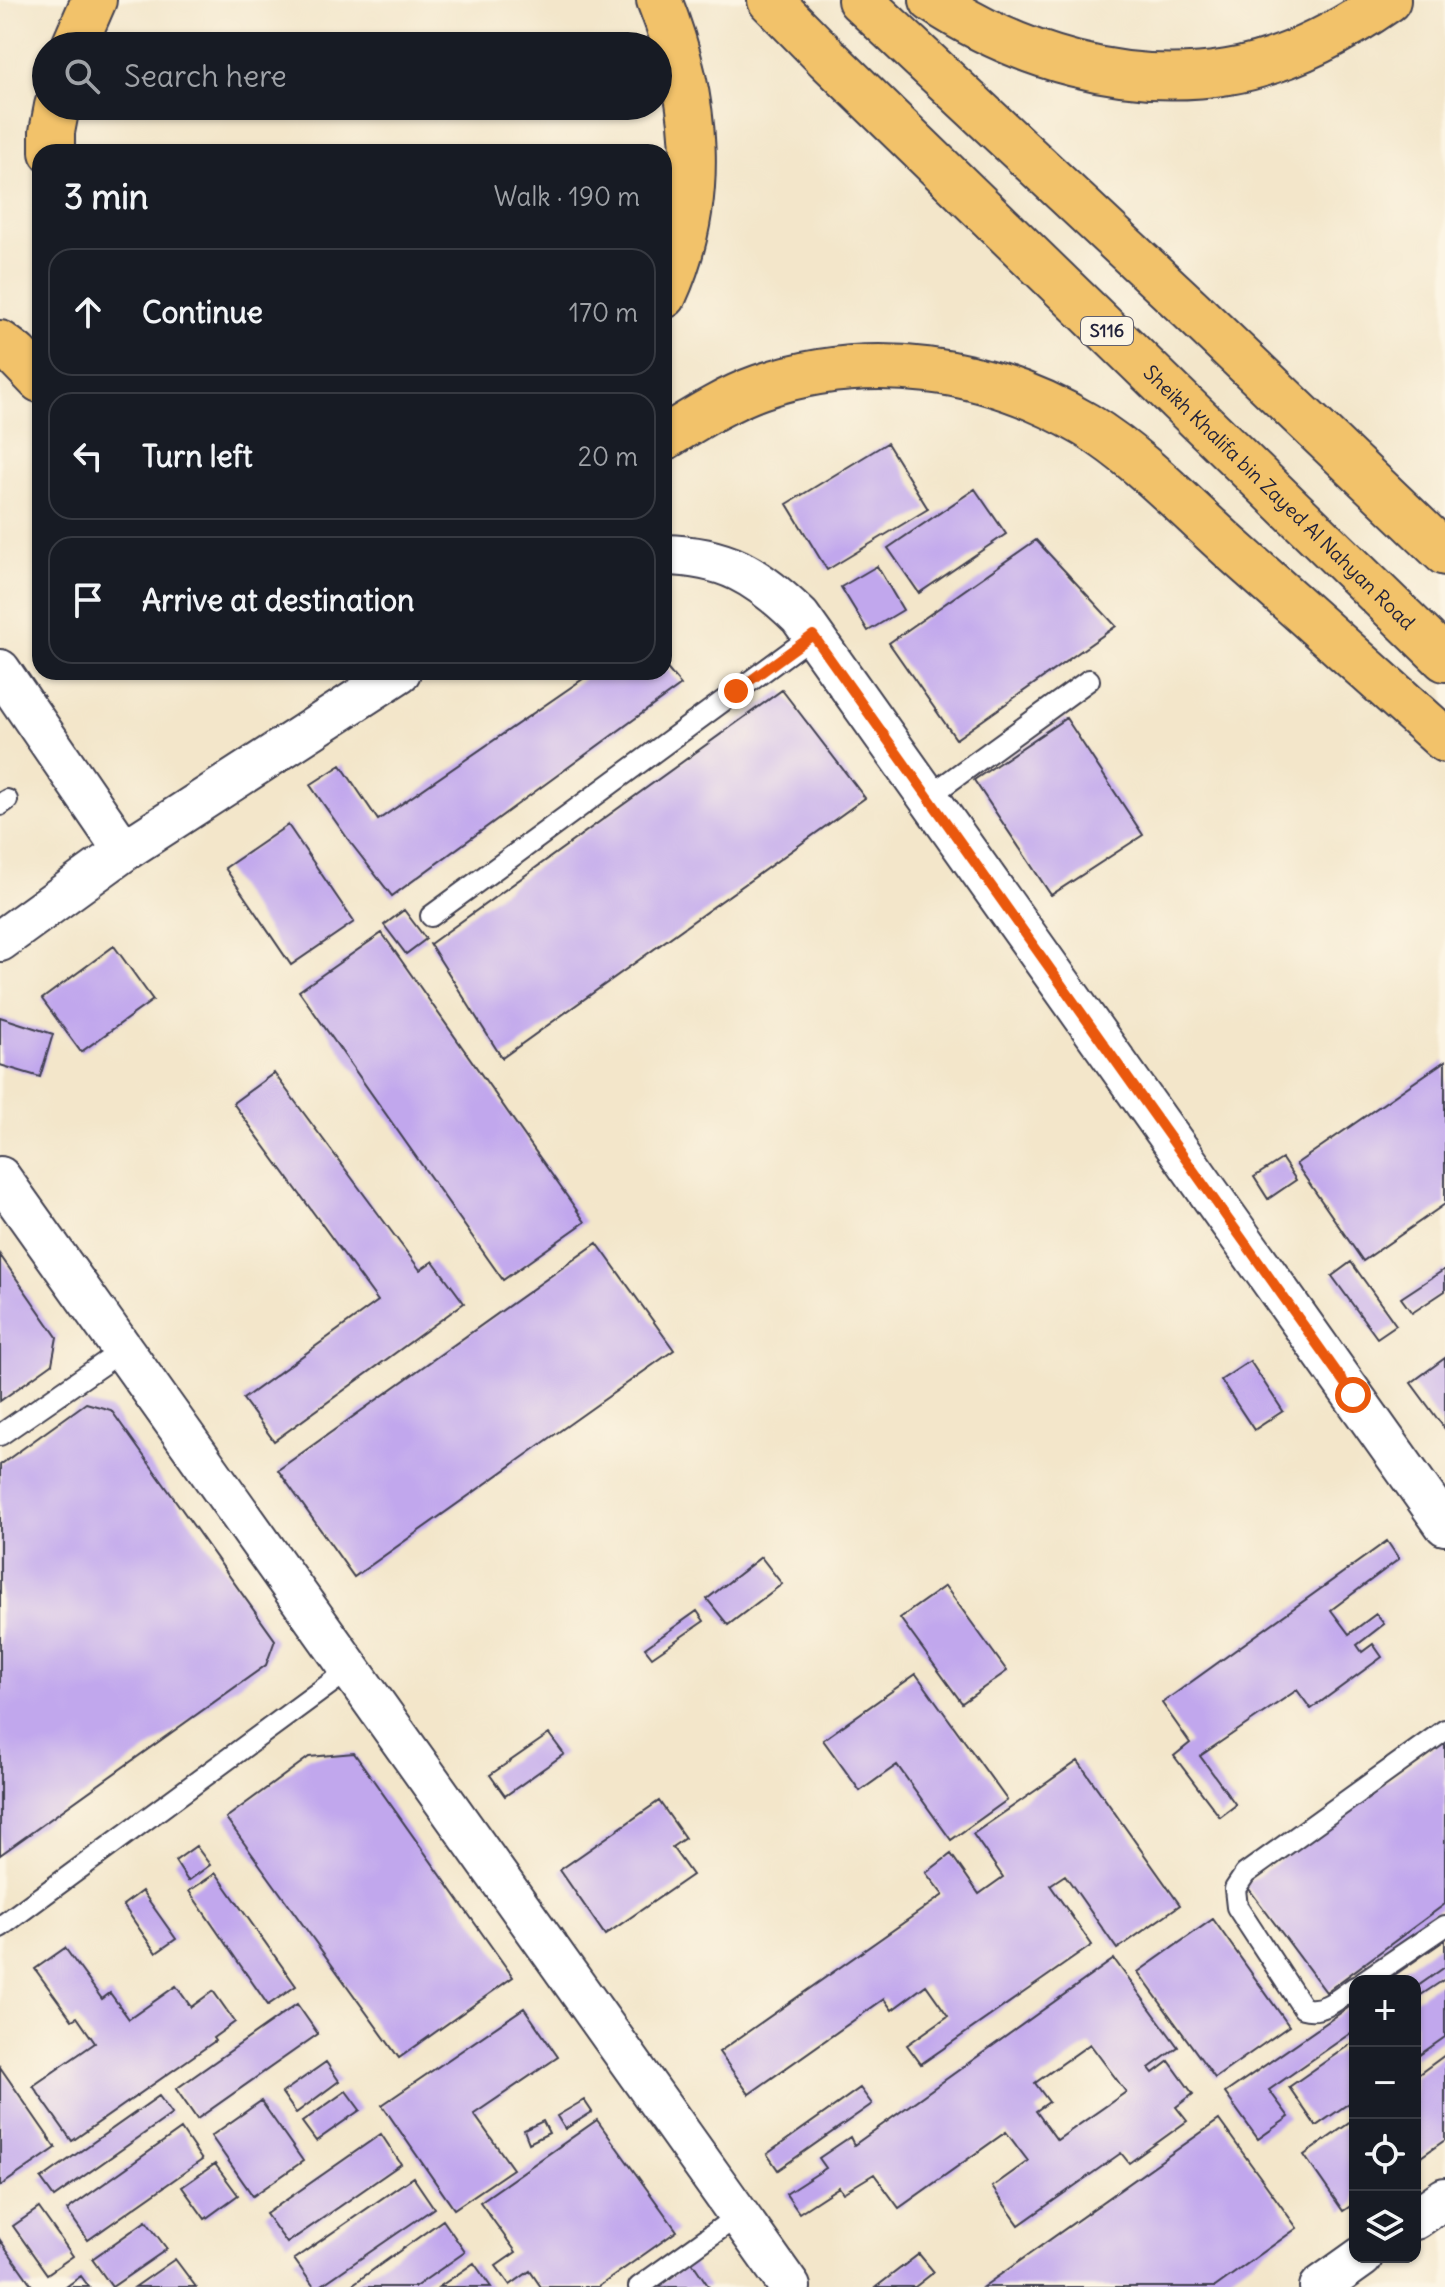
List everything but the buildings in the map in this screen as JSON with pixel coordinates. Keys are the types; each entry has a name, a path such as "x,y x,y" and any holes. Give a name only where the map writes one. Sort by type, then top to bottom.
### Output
{"highway":[{"path":"80,32 94,0"},
{"path":"659,0 670,32"},
{"name":"Sheikh Khalifa bin Zayed Al Nahyan Road","path":"770,0 1445,659"},
{"path":"860,0 1445,553"},
{"path":"932,0 957,17 1010,43 1066,63 1158,78 1229,72 1293,53 1353,24 1388,0"},
{"path":"672,38 682,67 695,169 689,224 672,280"},
{"path":"52,144 54,120"},
{"path":"0,343 32,372"},
{"path":"672,433 707,411 760,387 818,372 882,365 940,370 989,382 1041,401 1088,426 1142,467 1445,740"}],"street":[{"path":"672,555 694,556 734,567 770,588 800,617 1445,1525"},
{"path":"0,670 124,851"},
{"path":"0,941 124,851 388,680"},
{"path":"0,1177 790,2287"},
{"path":"1421,2215 1445,2198"},
{"path":"1320,2287 1354,2263"}],"lane":[{"path":"431,916 813,635"},
{"path":"928,797 1089,680"},
{"path":"0,1435 123,1350"},
{"path":"0,1927 350,1669"},
{"path":"1349,1991 1324,2008 1303,2008 1237,1907 1235,1889 1245,1874 1445,1730"},
{"path":"1373,1975 1445,1926"},
{"path":"639,2287 739,2215"}],"route":[{"path":"736,691 813,635 1353,1395"}]}
